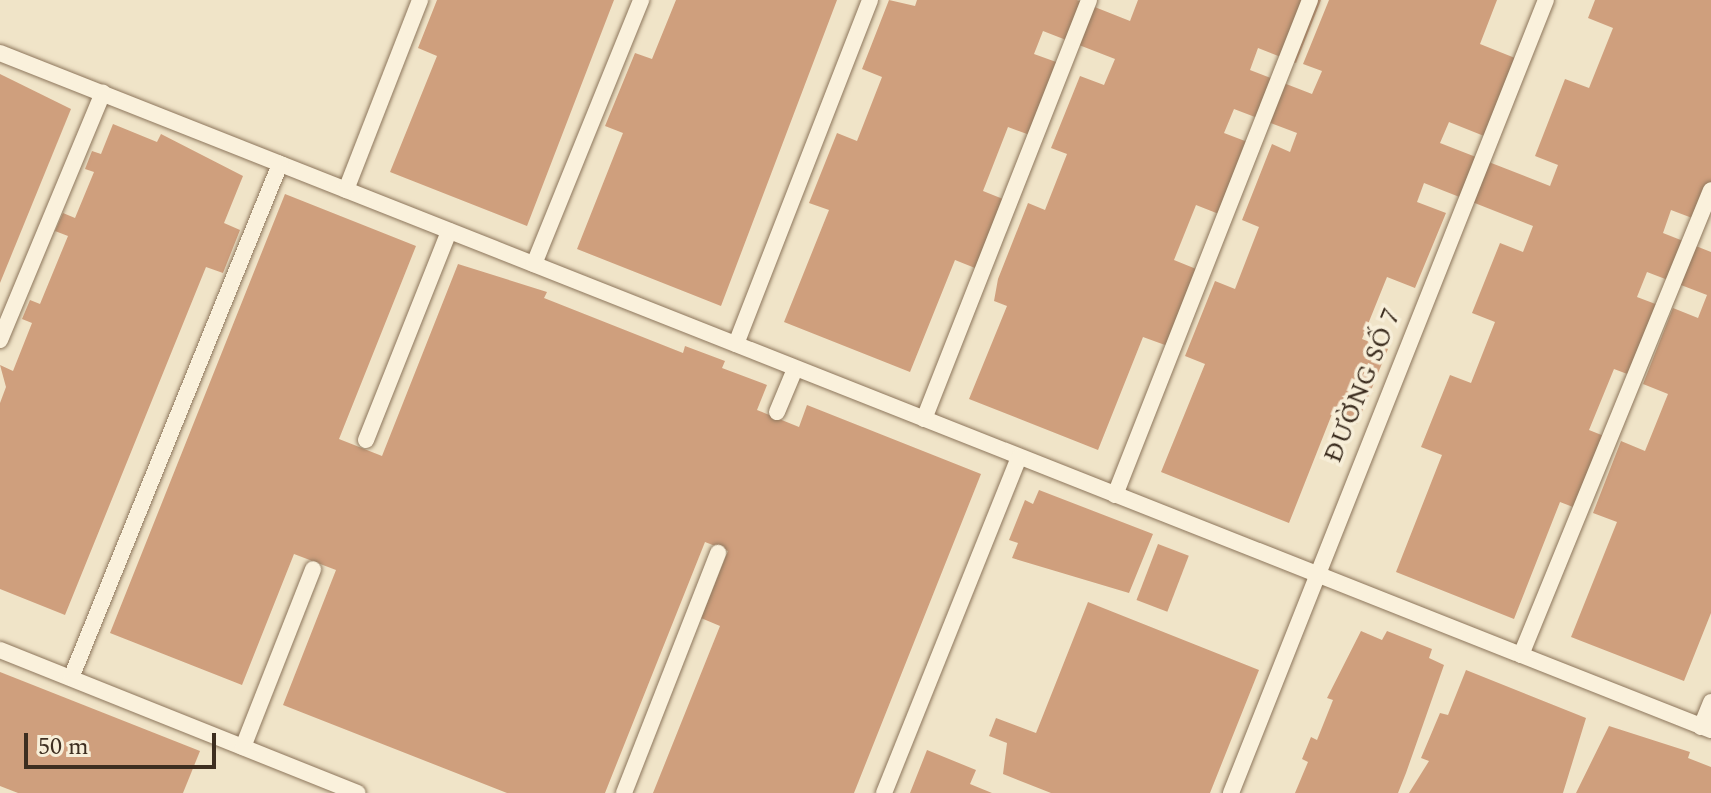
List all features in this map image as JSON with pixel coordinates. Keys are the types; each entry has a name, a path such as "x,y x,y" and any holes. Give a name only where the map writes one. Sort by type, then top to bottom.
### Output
{"lane":[{"path":"346,190 420,0"},
{"path":"534,264 641,0"},
{"path":"736,344 870,0"},
{"path":"924,419 1089,0"},
{"path":"1115,495 1310,0"},
{"name":"ĐƯỜNG SỐ 7","path":"1231,793 1313,573 1546,0"},
{"path":"0,53 1706,728 1711,702"},
{"path":"0,340 103,93"},
{"path":"71,678 280,164"},
{"path":"1521,655 1711,190"},
{"path":"366,440 449,231"},
{"path":"777,412 795,369"},
{"path":"884,793 1019,457"},
{"path":"624,793 718,553"},
{"path":"243,747 313,569"},
{"path":"0,650 357,793"}],"building":[{"path":"437,0 614,0 527,226 390,172 437,56 418,48"},
{"path":"676,0 837,0 721,306 577,249 623,133 605,126 635,53 652,59"},
{"path":"889,0 915,6 917,0 1077,0 1130,21 1138,0 1321,0 1296,63 1258,48 1250,70 1312,94 1322,71 1303,64 1329,0 1497,0 1480,44 1515,58 1484,136 1449,122 1440,143 1550,186 1558,165 1535,156 1565,79 1589,88 1613,28 1588,18 1595,0 1711,0 1711,193 1700,221 1671,210 1663,233 1711,252 1711,613 1684,681 1571,637 1617,522 1593,513 1621,441 1645,451 1668,394 1643,384 1673,308 1698,318 1707,295 1647,272 1637,297 1666,308 1638,378 1614,369 1589,430 1614,440 1586,512 1560,502 1514,619 1396,572 1442,455 1421,447 1450,375 1471,383 1495,322 1472,313 1500,243 1523,252 1533,226 1424,183 1417,202 1446,213 1415,288 1387,277 1362,339 1388,349 1357,424 1332,414 1289,523 1161,472 1205,364 1185,356 1215,281 1235,289 1259,227 1242,220 1272,144 1290,152 1297,133 1234,109 1224,133 1258,146 1229,218 1196,205 1174,260 1206,273 1176,349 1143,337 1098,450 969,399 1007,306 994,301 998,279 1028,203 1045,210 1067,154 1051,148 1080,76 1104,85 1115,59 1043,31 1034,54 1070,67 1041,139 1008,127 983,191 1013,203 985,272 955,260 910,372 784,322 829,210 809,203 837,133 857,141 882,77 862,69"},
{"path":"0,74 71,109 0,283"},
{"path":"113,124 157,142 161,134 243,176 224,223 240,230 223,273 206,267 65,615 0,589 0,403 6,387 0,365 13,371 32,323 22,319 30,300 40,304 68,236 55,231 63,213 75,218 94,172 85,169 92,151 101,154"},
{"path":"285,194 416,246 339,439 382,456 458,264 547,292 544,298 683,353 685,346 725,361 722,368 767,385 757,410 799,427 807,405 981,474 854,793 653,793 720,626 701,618 728,551 705,542 605,793 507,793 283,705 336,570 294,554 242,685 110,633"},
{"path":"1039,490 1153,534 1129,593 1012,558 1018,543 1009,540 1025,500 1033,504"},
{"path":"1158,544 1189,556 1167,612 1136,600"},
{"path":"1088,602 1259,670 1210,793 1051,793 1003,774 1007,743 989,736 996,718 1036,733"},
{"path":"1361,631 1382,640 1387,631 1432,649 1429,658 1444,665 1398,793 1295,793 1308,762 1302,759 1311,737 1317,740 1333,700 1327,698"},
{"path":"1466,670 1586,718 1563,793 1409,793 1429,761 1421,758 1440,713 1448,715"},
{"path":"0,672 200,751 183,793 18,793 0,786"},
{"path":"1609,726 1690,752 1688,758 1711,767 1711,793 1576,793"},
{"path":"927,750 976,770 970,784 992,793 910,793"}]}
